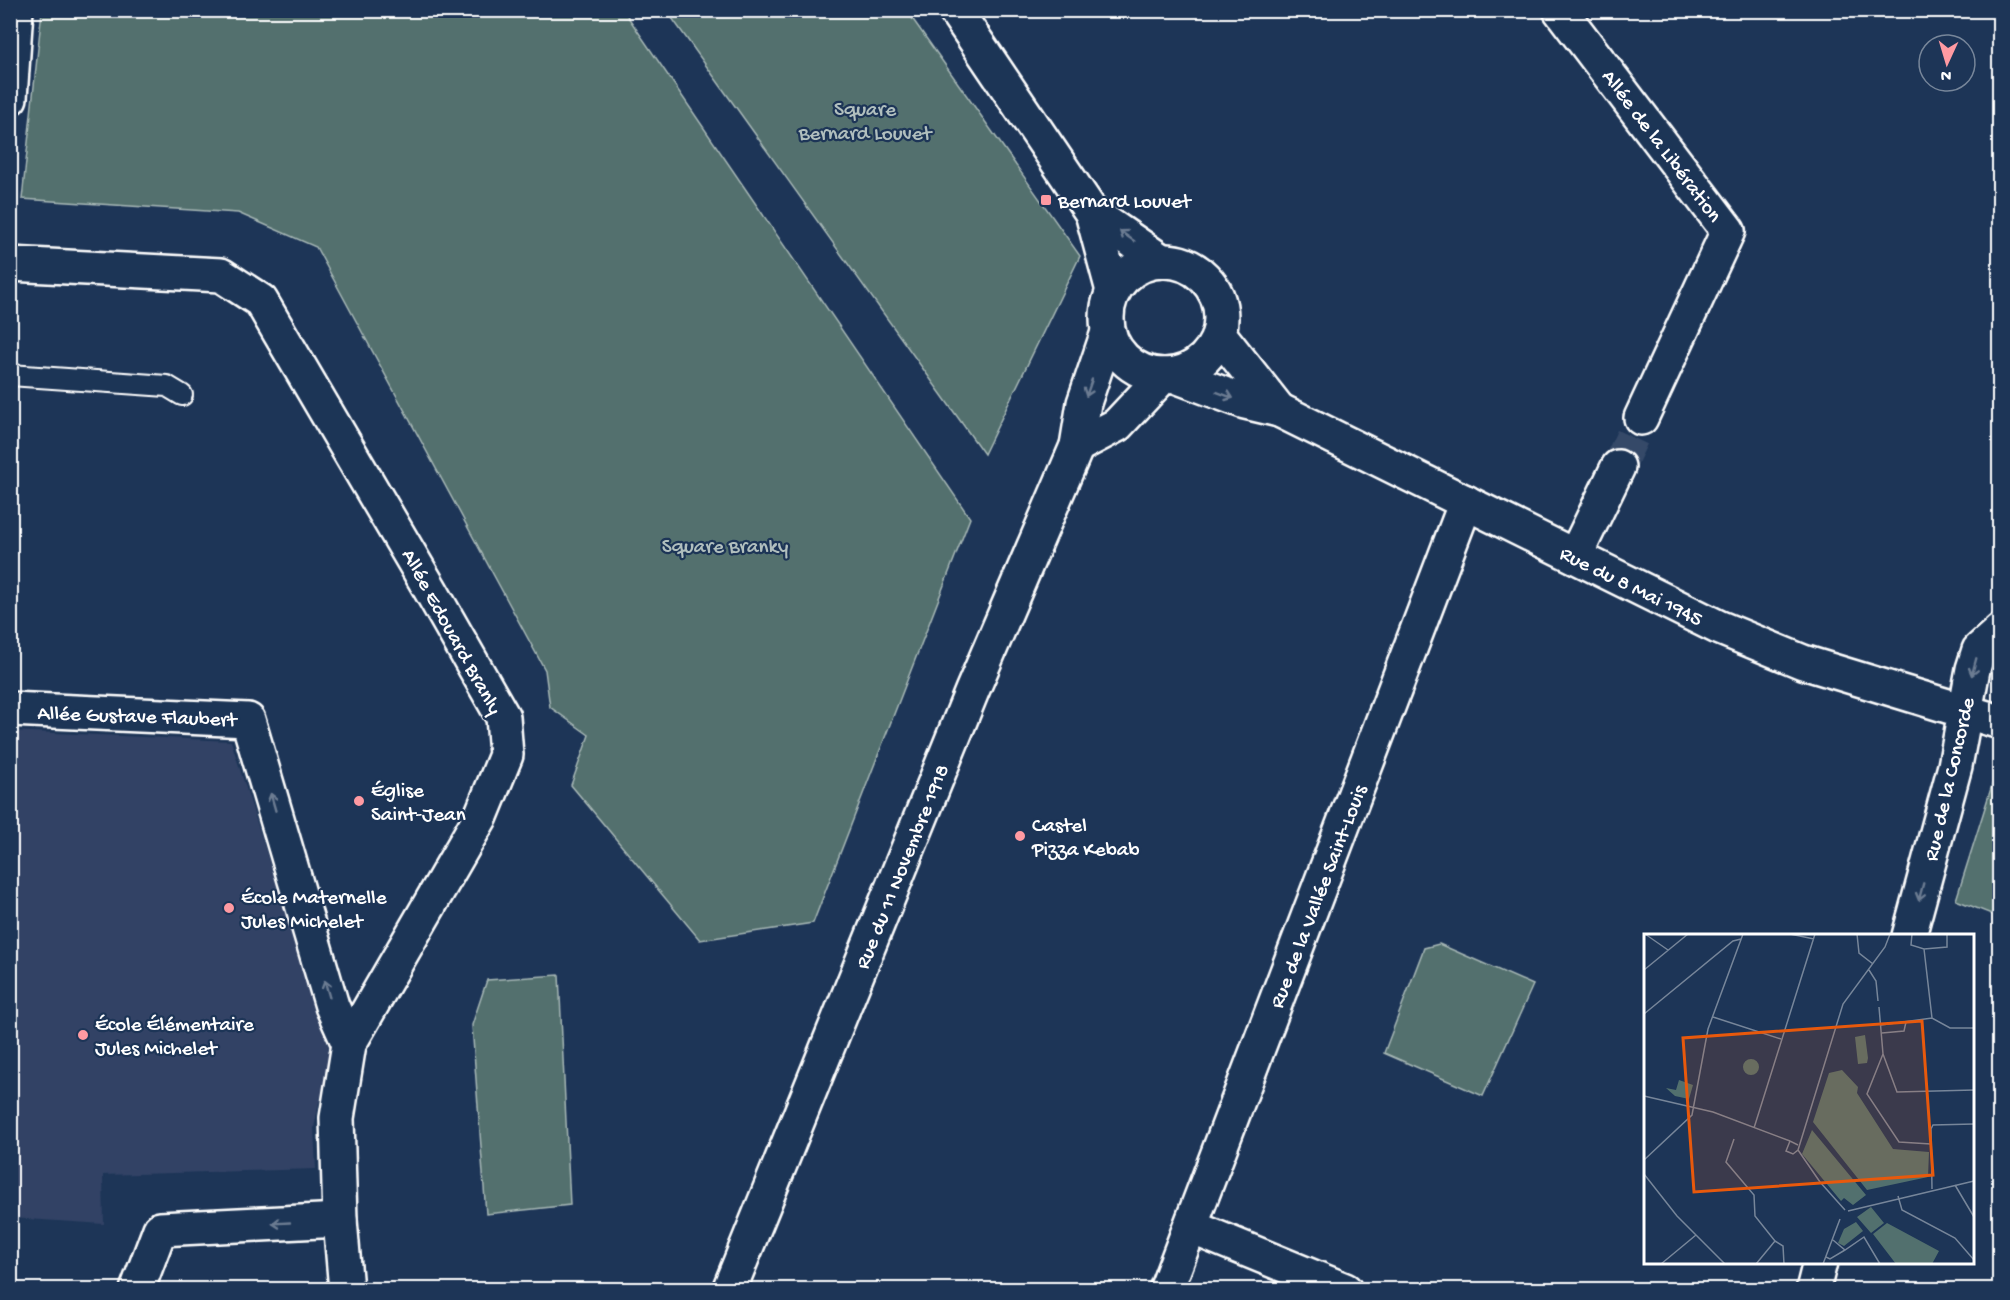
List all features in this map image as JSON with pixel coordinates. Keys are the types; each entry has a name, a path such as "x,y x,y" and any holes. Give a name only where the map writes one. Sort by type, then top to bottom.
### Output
{"street":[{"path":"10,98 16,10"},
{"path":"955,10 1092,213 1113,291"},
{"name":"Allée de la Libération","path":"1560,10 1728,231 1641,418"},
{"path":"1092,213 1160,260"},
{"path":"1077,446 1117,425 1168,375 1193,367 1209,353 1219,334 1221,314 1216,294 1204,277 1184,264 1160,260 1141,265 1125,275 1113,291 1106,318 1108,332 1120,355 1139,370 1168,375"},
{"name":"Allée Edouard Branly","path":"10,264 221,275 261,301 503,717 506,755 481,816 349,1044 337,1118 340,1220 337,1289"},
{"name":"Rue du 11 Novembre 1918","path":"729,1290 972,691 1077,446 1084,403 1108,332"},
{"name":"Rue du 8 Mai 1945","path":"1219,334 1279,410"},
{"name":"Rue du 8 Mai 1945","path":"1168,375 1245,402 1279,410 1718,627 1792,657 2000,723"},
{"path":"1575,556 1618,467"},
{"name":"Rue de la Vallée Saint-Louis","path":"1166,1290 1466,502"},
{"name":"Rue de la Concorde","path":"1910,934 1955,766 1973,669 1979,650 2000,631"},
{"name":"Allée Gustave Flaubert","path":"10,709 248,720 332,1006 349,1044"},
{"path":"136,1290 160,1229 340,1220"},
{"path":"1191,1227 1345,1290"},
{"path":"1813,1290 1820,1264"}],"lane":[{"path":"10,375 167,386 182,395"}],"shaded area":[{"path":"10,731 231,741 333,1061 319,1103 314,1128 316,1169 103,1175 104,1224 11,1218"}],"green space":[{"name":"Square Branky","path":"42,11 624,11 970,518 813,923 700,940 571,785 589,735 550,707 545,670 316,247 238,213 22,199"},
{"name":"Square Bernard Louvet","path":"667,11 907,11 1080,256 984,454"},
{"path":"1993,782 2000,784 1999,917 1956,900"},
{"path":"1439,944 1533,985 1483,1096 1384,1053 1424,948"},
{"path":"559,975 570,1205 486,1214 472,1025 487,980"}],"tunnel":[{"path":"1618,467 1641,418"}],"place":[{"name":"Bernard Louvet","path":"1046,200"},
{"name":"Église Saint-Jean","path":"359,801"},
{"name":"Castel Pizza Kebab","path":"1020,836"},
{"name":"École Maternelle Jules Michelet","path":"229,908"},
{"name":"École Élémentaire Jules Michelet","path":"83,1035"}]}
